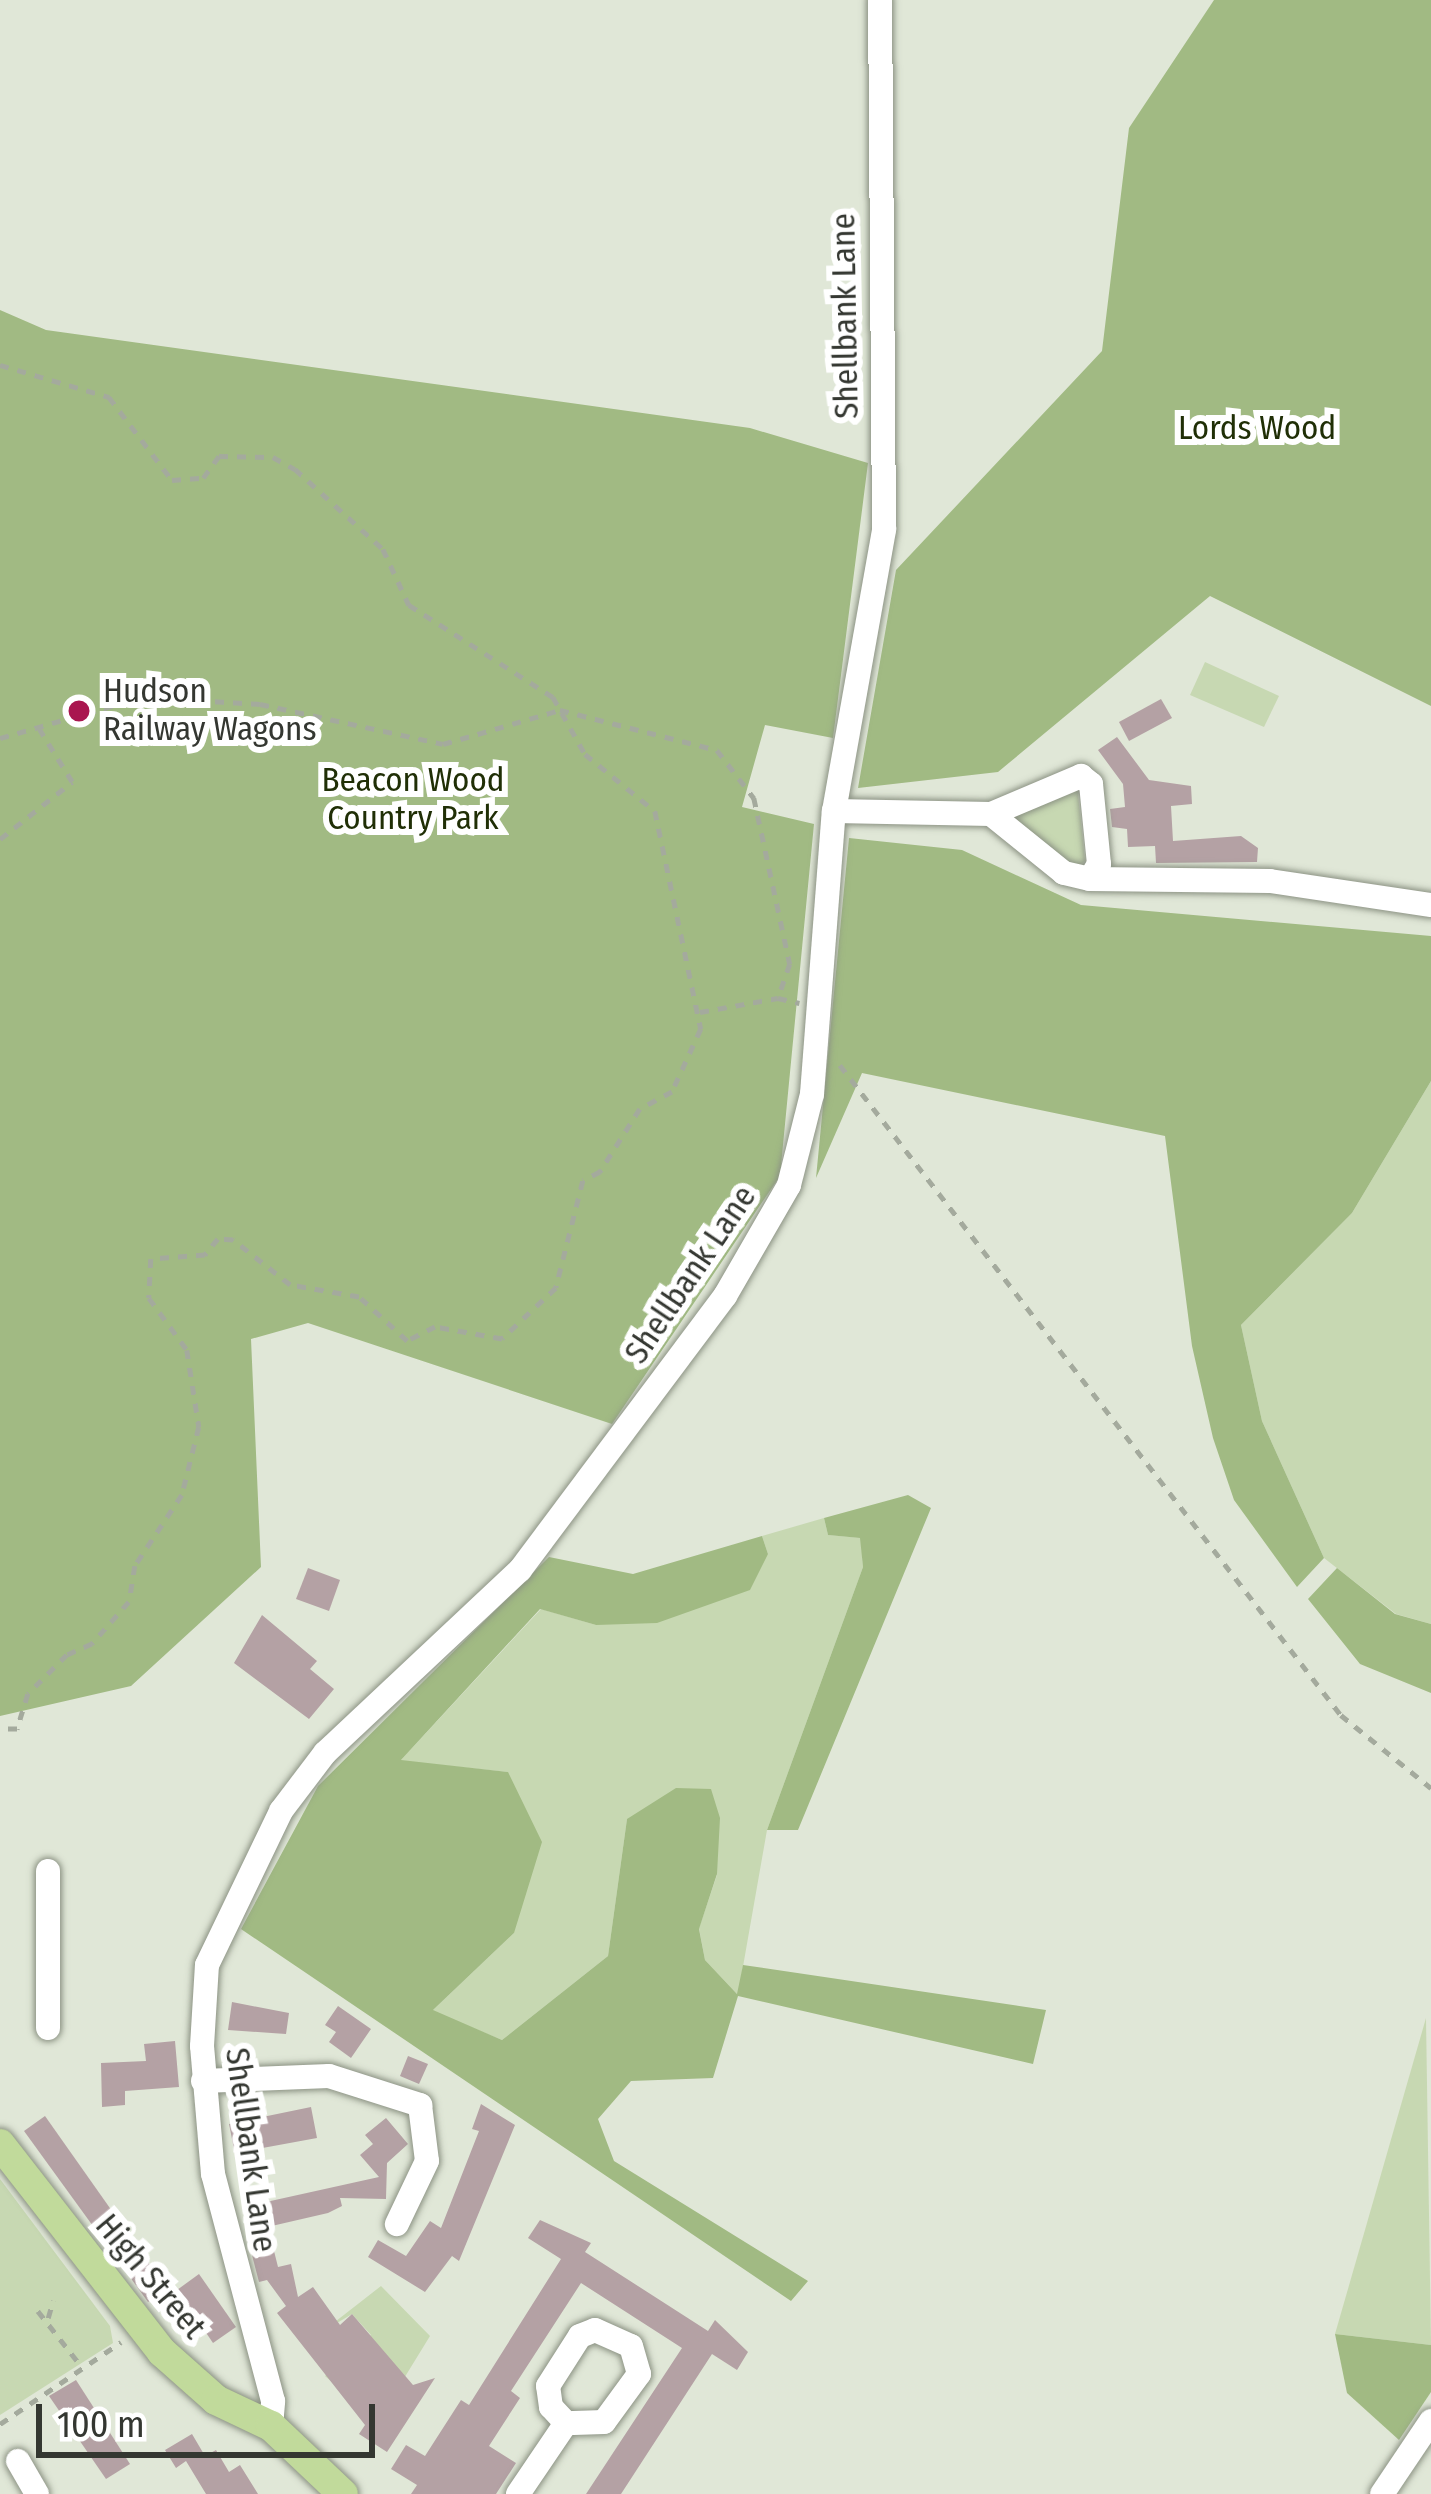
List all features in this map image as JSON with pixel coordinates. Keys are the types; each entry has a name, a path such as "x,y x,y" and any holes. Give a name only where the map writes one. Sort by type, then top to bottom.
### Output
{"main road":[{"name":"High Street","path":"0,2144 140,2329 217,2400 271,2426 343,2494"}],"street":[{"name":"Shellbank Lane","path":"271,2426 273,2401 219,2210 203,2081 207,1965 281,1811 339,1738 520,1570 725,1296 790,1185 812,1094 834,811 884,529 880,0"},
{"path":"834,811 991,814 1081,776 1091,784 1100,864 1090,879"},
{"path":"991,814 1046,862 1090,879 1270,881 1431,905"},
{"path":"48,1871 48,2028"},
{"path":"203,2081 315,2075 365,2083 420,2105 428,2156 398,2224"},
{"path":"1382,2494 1431,2421"},
{"path":"518,2494 566,2423"},
{"path":"18,2461 37,2494"}],"path":[{"path":"0,365 109,397 172,480 203,478 219,455 273,457 295,470 382,549 410,605 553,697 585,754 655,812 701,1029 673,1092 640,1109 600,1172 583,1181 556,1288 502,1339 435,1327 406,1341 359,1297 290,1285 233,1240 218,1239 205,1255 151,1259 149,1298 187,1350 199,1427 182,1495 135,1566 129,1601 92,1644 67,1655 28,1694 17,1729 0,1729"},
{"path":"0,738 143,697 260,704 443,744 560,710 717,749 754,798 790,964 778,998 700,1012"},
{"path":"0,839 72,782 39,729"},
{"path":"848,1075 1341,1715 1431,1788"},
{"path":"46,2320 53,2302"},
{"path":"38,2311 82,2367"},
{"path":"0,2424 140,2329"}],"green space":[{"name":"Lords Wood","path":"1214,0 1431,0 1431,706 1210,596 998,772 858,788 896,570 1102,351 1129,128"},
{"name":"Beacon Wood Country Park","path":"0,310 46,330 750,428 868,463 833,738 765,725 742,807 814,824 780,1176 612,1424 308,1323 251,1339 261,1567 131,1686 0,1716"},
{"path":"1205,662 1279,696 1264,727 1190,695"},
{"path":"1077,785 1085,861 1075,868 1007,824 1010,807"},
{"path":"849,838 962,850 1081,905 1431,936 1431,1081 1352,1213 1241,1325 1262,1421 1324,1558 1297,1587 1234,1500 1213,1438 1192,1346 1165,1136 862,1073 816,1178"},
{"path":"1431,1081 1431,1624 1396,1614 1324,1558 1262,1421 1241,1325 1352,1213"},
{"path":"908,1495 931,1508 798,1830 767,1830 863,1567 860,1538 828,1535 824,1518"},
{"path":"824,1518 828,1535 861,1538 863,1567 767,1830 738,1995 705,1960 699,1928 717,1875 627,1819 608,1956 502,2040 432,2011 514,1933 508,1772 400,1761 541,1609 596,1625 768,1554 762,1536"},
{"path":"762,1536 768,1554 750,1590 657,1623 596,1625 540,1609 401,1760 508,1772 542,1842 514,1933 433,2010 502,2040 608,1956 627,1819 676,1788 711,1789 720,1818 717,1874 699,1929 705,1960 737,1994 743,1965 1046,2010 1033,2064 738,1996 713,2078 631,2081 598,2119 614,2161 808,2281 791,2301 241,1929 318,1786 549,1557 633,1574"},
{"path":"1337,1568 1395,1614 1431,1624 1431,1693 1360,1664 1308,1599"},
{"path":"1426,2018 1431,2345 1335,2334"},
{"path":"0,2179 110,2326 113,2343 0,2415"},
{"path":"381,2286 430,2336 403,2380 333,2383 325,2376 371,2335 352,2314 322,2332"},
{"path":"1335,2334 1431,2345 1431,2392 1399,2440 1347,2393"}],"building":[{"path":"1161,699 1172,718 1129,741 1119,722"},
{"path":"1117,737 1149,780 1191,786 1192,804 1171,806 1173,841 1241,836 1258,848 1257,862 1156,863 1155,846 1128,847 1127,829 1112,827 1110,809 1125,807 1123,784 1098,750"},
{"path":"308,1568 340,1580 329,1611 296,1599"},
{"path":"262,1615 317,1661 310,1669 334,1689 309,1719 234,1663"},
{"path":"232,2002 289,2013 286,2034 228,2030"},
{"path":"338,2006 371,2029 351,2058 329,2042 336,2032 325,2025"},
{"path":"175,2041 179,2087 125,2091 125,2105 102,2107 101,2063 146,2061 144,2044"},
{"path":"408,2056 428,2064 419,2084 400,2076"},
{"path":"481,2104 515,2125 459,2261 452,2256 425,2292 368,2257 378,2240 406,2256 430,2221 441,2228 479,2131 472,2129"},
{"path":"311,2107 317,2138 257,2149 260,2164 238,2169 229,2124"},
{"path":"45,2116 167,2289 148,2302 24,2131"},
{"path":"386,2118 408,2144 387,2163 386,2199 340,2198 342,2206 328,2213 263,2228 257,2204 379,2177 360,2155 373,2144 365,2135"},
{"path":"540,2220 591,2243 585,2252 708,2331 715,2320 748,2352 737,2370 712,2354 621,2494 586,2494 682,2348 581,2283 511,2391 520,2398 489,2446 516,2463 496,2494 411,2494 417,2485 391,2469 406,2445 425,2456 461,2400 469,2405 561,2259 528,2238"},
{"path":"271,2239 278,2267 291,2264 298,2297 313,2287 340,2325 352,2314 413,2385 435,2378 387,2452 359,2434 365,2425 277,2313 286,2306 267,2280 259,2282 249,2244"},
{"path":"199,2274 236,2327 213,2343 177,2290"},
{"path":"76,2380 130,2464 106,2479 49,2396"},
{"path":"192,2434 205,2456 216,2450 229,2472 240,2465 258,2494 206,2494 186,2461 176,2468 165,2450"}],"place":[{"name":"Hudson Railway Wagons","path":"79,711"}]}
